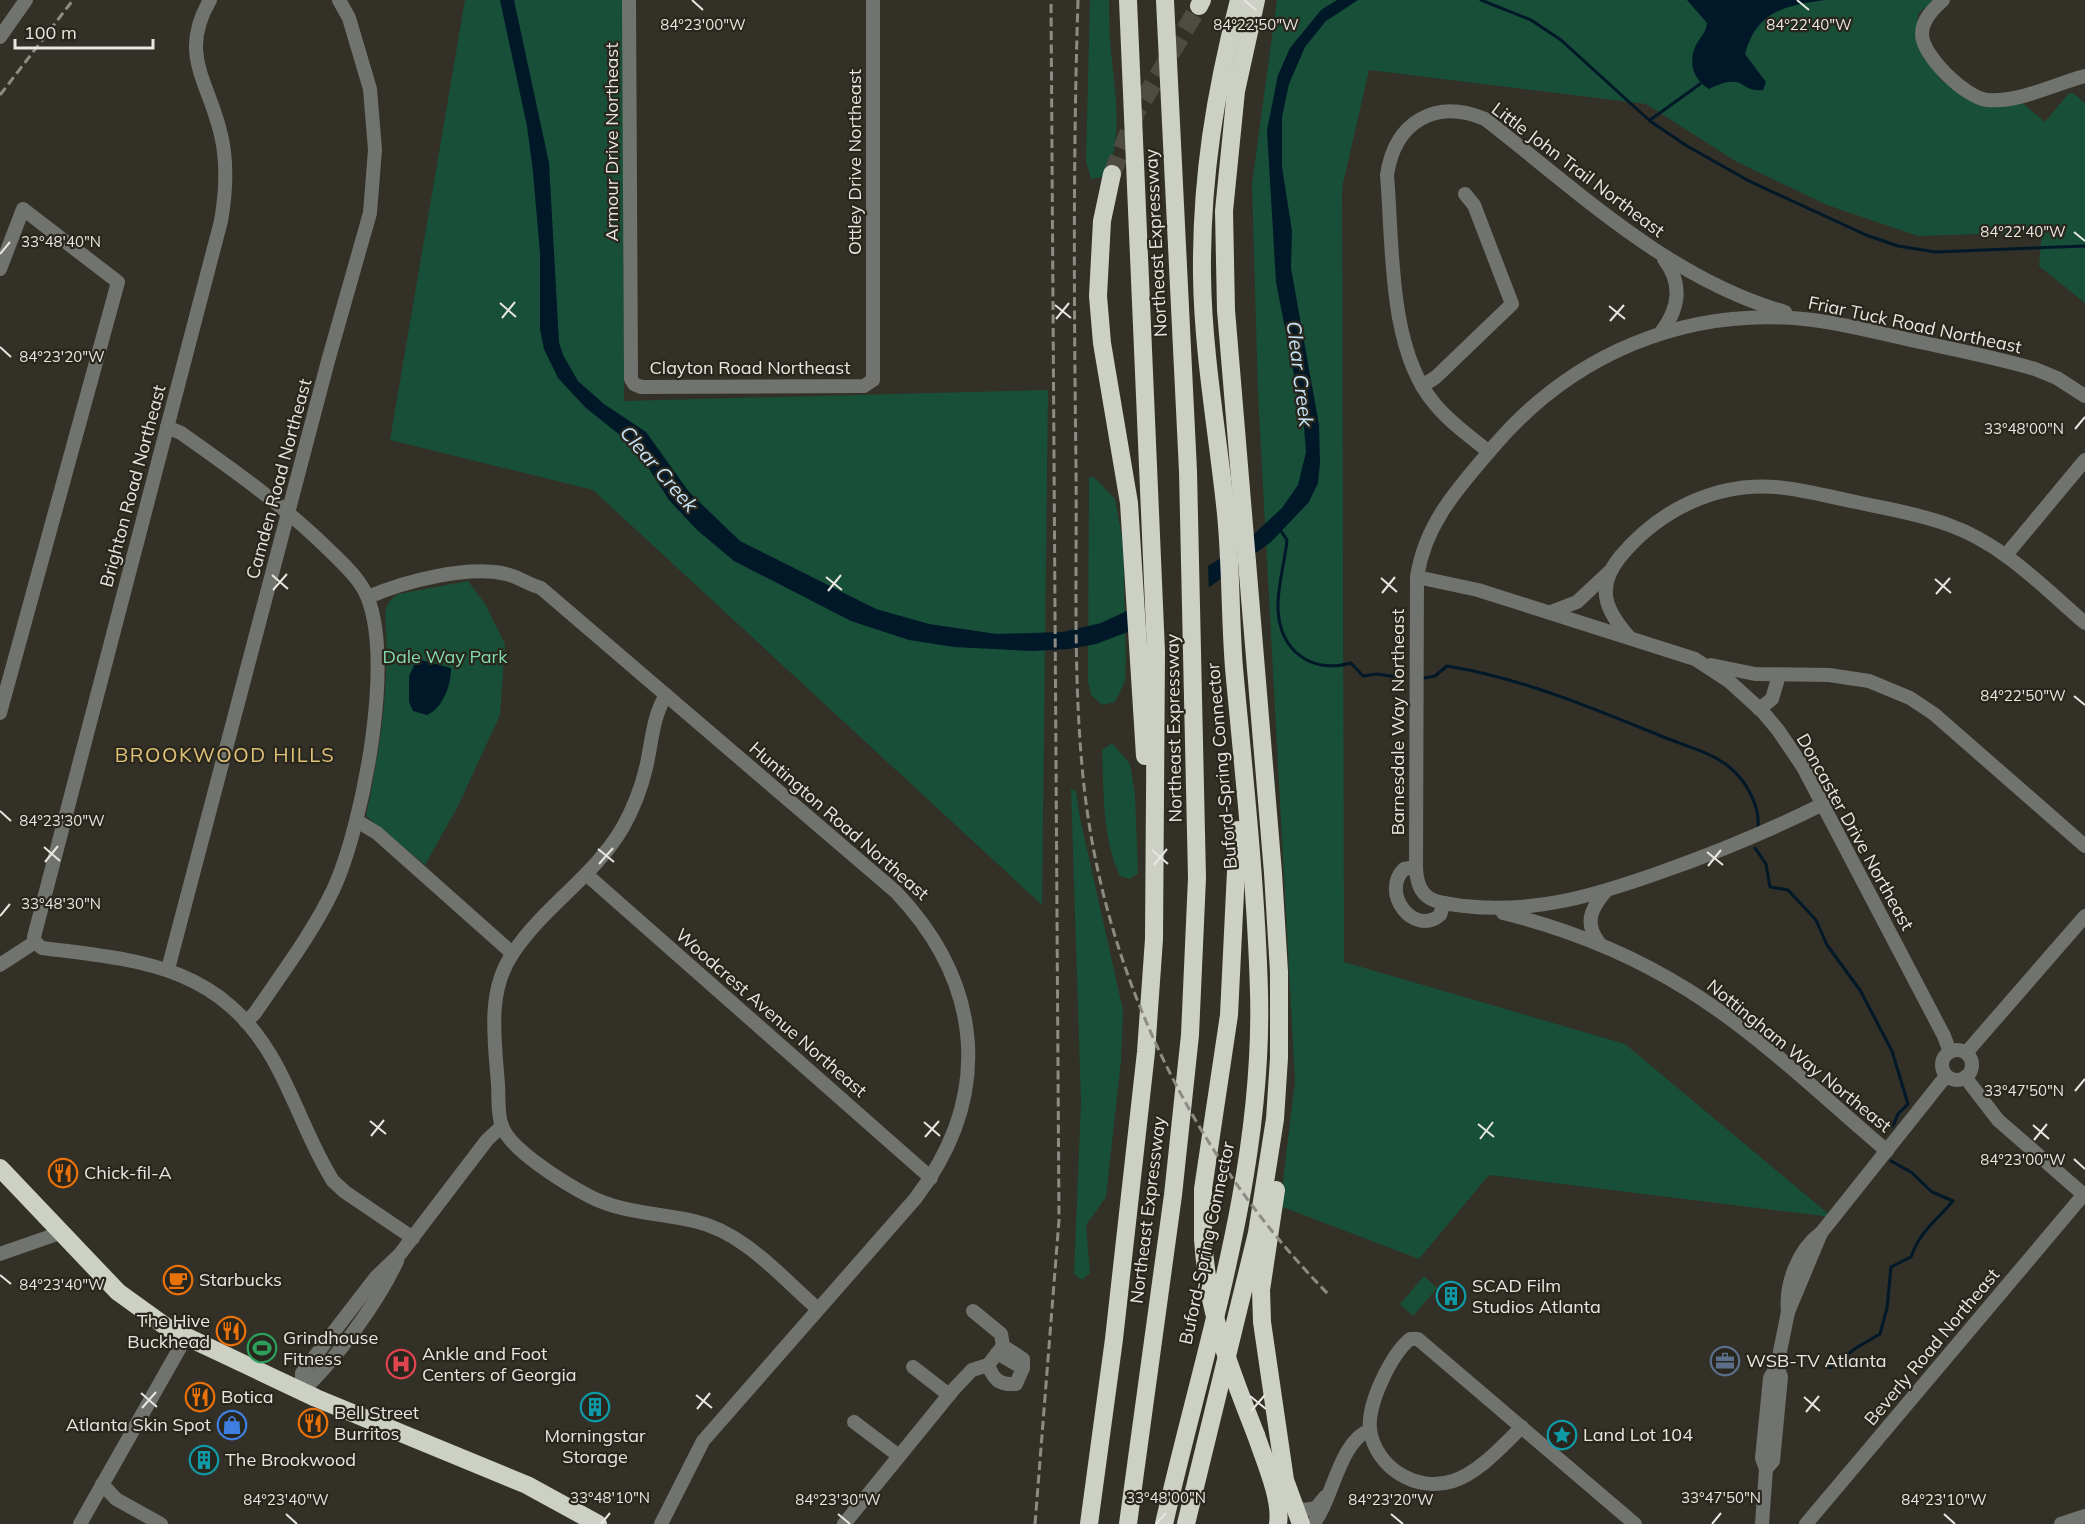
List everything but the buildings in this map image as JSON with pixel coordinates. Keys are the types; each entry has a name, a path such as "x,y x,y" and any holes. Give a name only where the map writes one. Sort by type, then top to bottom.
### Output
{"highway":[{"name":"Northeast Expressway","path":"1089,1524 1114,1339 1146,1052 1154,939 1156,652 1149,545 1147,417 1128,0"},
{"name":"Buford-Spring Connector","path":"1234,513 1202,279 1202,228 1209,140 1217,86 1239,0"},
{"name":"Buford-Spring Connector","path":"1186,1524 1257,1233 1275,1119 1279,1058 1279,972 1273,873 1241,601 1234,513 1226,310 1224,211 1236,90 1256,0"},
{"name":"Northeast Expressway","path":"1128,1524 1173,1195 1190,1035 1197,878 1193,628 1187,521 1188,471 1165,1"},
{"path":"1112,174 1102,221 1098,296 1102,343 1123,458 1133,556 1145,759 1155,780"},
{"name":"Buford-Spring Connector","path":"1164,1524 1237,1215 1256,1089 1259,993 1256,918 1238,702 1241,601"},
{"path":"1238,702 1234,937 1229,1015 1203,1189 1203,1239 1206,1276 1214,1322 1270,1475 1280,1516 1278,1524"},
{"path":"1275,1119 1279,1169 1262,1290 1262,1323 1276,1434 1285,1480 1301,1524"},
{"path":"0,1168 118,1292 148,1316 186,1337 302,1391 527,1485 598,1524"}],"street":[{"path":"0,37 26,0"},
{"name":"Brighton Road Northeast","path":"35,942 34,937 221,221 226,164 221,135 195,58 195,36 200,16 210,0"},
{"name":"Armour Drive Northeast","path":"629,0 630,284"},
{"name":"Ottley Drive Northeast","path":"873,0 874,324"},
{"path":"1943,0 1933,9 1923,27 1924,45 1942,69 1969,94 1990,100 2021,95 2085,76"},
{"name":"Camden Road Northeast","path":"168,969 288,513 364,238 373,191 375,150 370,89 363,56 344,2"},
{"name":"Little John Trail Northeast","path":"1489,452 1446,416 1422,386 1407,357 1400,328 1387,175 1390,158 1397,142 1408,128 1422,118 1454,111 1485,119 1661,255 1728,292 1805,319"},
{"path":"1422,386 1436,377 1512,304 1474,205 1465,194"},
{"path":"0,269 23,209 118,282 0,713"},
{"path":"1661,255 1673,273 1678,292 1674,313 1662,332"},
{"name":"Clayton Road Northeast","path":"630,284 631,379 634,384 641,387 869,385 874,375 874,324"},
{"name":"Friar Tuck Road Northeast","path":"1417,577 1423,547 1436,519 1489,452 1524,413 1566,379 1613,351 1662,332 1733,318 1805,319 2017,364 2057,378 2085,396"},
{"path":"167,427 181,433 229,467 288,513 351,571 368,597 377,627 378,674 370,750 357,821 342,868 323,909 255,1013 246,1022"},
{"path":"2006,555 2085,460"},
{"path":"1551,612 1577,602 1610,572 1643,532 1676,508 1714,493 1759,486 1808,492 1931,519 1970,533 2006,555 2085,623"},
{"name":"Huntington Road Northeast","path":"368,597 394,587 460,573 490,572 514,577 541,588 896,891 920,917 941,948 963,1005 968,1066 957,1126 931,1178 703,1441 661,1524"},
{"path":"1610,572 1606,590 1608,607 1616,623 1630,638"},
{"name":"Doncaster Drive Northeast","path":"1417,577 1478,590 1695,659 1730,682 1759,709 1793,750 1944,1036 1950,1052"},
{"name":"Barnesdale Way Northeast","path":"1417,577 1416,881 1421,892 1431,900 1490,909"},
{"path":"1695,659 1735,671 1852,677 1883,685 1910,698 1934,714 2085,846"},
{"path":"1759,709 1772,699 1779,675"},
{"path":"666,695 655,717 646,768 633,807 613,843 587,875 527,934 512,954 499,981 494,1011 502,1126 518,1146 564,1182 590,1197 627,1210 695,1221 731,1236 752,1250 818,1309"},
{"path":"1490,909 1550,905 1605,892 1745,843 1823,804"},
{"path":"357,821 377,833 512,954"},
{"path":"1416,867 1404,869 1396,879 1395,895 1402,909 1414,919 1430,921 1440,915 1444,903"},
{"name":"Woodcrest Avenue Northeast","path":"587,875 931,1178"},
{"path":"1600,944 1591,934 1588,924 1596,902 1605,892"},
{"name":"Nottingham Way Northeast","path":"1490,909 1600,944 1661,974 1716,1009 1887,1151"},
{"path":"1966,1053 2085,916"},
{"path":"0,966 35,942 42,948 129,958 168,969 211,992 246,1022 274,1061 333,1180 345,1192 412,1238"},
{"path":"1958,1050 1966,1053 1971,1064 1965,1077 1955,1080 1946,1076 1942,1065 1944,1057 1958,1050"},
{"path":"1762,1524 1766,1469 1762,1458 1770,1378 1777,1366 1788,1312 1821,1233 1946,1076"},
{"path":"1965,1077 1998,1120 2084,1194"},
{"path":"302,1391 314,1381 381,1292 400,1254 412,1238 487,1140 502,1126"},
{"name":"Beverly Road Northeast","path":"1806,1524 2084,1194"},
{"path":"0,1254 60,1233"},
{"path":"844,1524 949,1395 972,1370 988,1365 1000,1349 1001,1334 973,1311"},
{"path":"80,1524 186,1337"},
{"path":"1522,1427 1471,1472 1454,1481 1439,1484 1424,1484 1407,1479 1394,1470 1382,1459 1370,1430 1373,1402 1407,1341 1418,1339 1522,1427 1635,1524"},
{"path":"988,1365 993,1378 1002,1385 1016,1384 1023,1368 1000,1349"},
{"path":"913,1367 949,1395"},
{"path":"854,1422 899,1456"},
{"path":"1313,1524 1323,1510 1343,1461 1362,1433 1370,1430"},
{"path":"102,1484 116,1499 161,1524"},
{"path":"1293,1507 1305,1510 1316,1508 1330,1490"},
{"path":"1327,1524 1330,1490"},
{"path":"2061,1524 2085,1516"}],"green space":[{"path":"465,0 623,0 624,401 1048,390 1042,905 593,490 390,440"},
{"path":"1090,0 1109,0 1117,117 1114,150 1109,165 1102,177 1091,179 1086,161"},
{"path":"1277,0 1934,0 1918,14 1918,45 1941,80 1980,105 2020,101 2045,122 2069,93 2073,93 2085,103 2085,303 2039,266 2042,232 1918,236 1827,205 1737,162 1646,104 1369,70 1342,188 1344,962 1625,1044 1832,1217 1489,1175 1419,1259 1280,1206 1295,1081 1258,393 1252,184"},
{"path":"1089,477 1094,477 1115,499 1123,543 1125,681 1115,702 1102,705 1091,695 1088,681"},
{"name":"Dale Way Park","path":"468,581 485,604 505,644 500,715 458,806 425,865 366,816 379,747 384,700 387,653 385,613 390,601 399,594"},
{"path":"1112,743 1130,764 1135,794 1138,873 1130,879 1120,876 1107,831 1102,750"},
{"path":"1071,789 1076,791 1123,1010 1121,1061 1106,1197 1086,1225 1090,1273 1082,1280 1074,1274 1081,1102"},
{"path":"1424,1276 1437,1288 1413,1316 1400,1304"}],"water":[{"name":"Clear Creek","path":"500,0 514,0 549,163 559,342 563,355 578,381 604,404 646,432 689,492 740,541 876,609 929,624 997,634 1063,632 1101,623 1146,602 1223,557 1255,533 1282,508 1298,485 1306,452 1304,427 1276,282 1267,130 1278,75 1290,48 1321,10 1337,0 1358,0 1326,21 1305,47 1289,84 1282,117 1282,167 1292,231 1291,268 1319,425 1318,483 1309,502 1271,542 1197,596 1128,632 1096,644 1069,649 1032,651 954,647 909,640 851,621 734,561 697,530 669,500 635,447 586,408 558,378 544,349 540,329 540,253 533,172 527,126"},
{"path":"1687,0 1825,0 1785,8 1765,19 1757,28 1745,54 1766,82 1763,90 1755,90 1736,82 1721,84 1709,89 1698,80 1693,67 1693,53 1707,23"},
{"path":"417,659 451,668 450,682 442,702 427,715 413,711 409,702 409,676"}],"pier":[{"path":"1208,563 1209,591 1129,635 1127,608"}],"waterway":[{"path":"1481,0 1531,20 1561,40 1650,121 1687,146 1749,181 1866,235 1898,246 1935,252 2085,246"},
{"path":"1650,120 1700,84"},
{"path":"1281,531 1287,540 1278,609 1280,624 1291,647 1311,662 1336,666 1351,663 1363,676 1377,674 1397,677"},
{"path":"1424,678 1435,676 1447,666 1502,678 1583,705 1705,753 1721,761 1740,778 1754,801 1758,826"},
{"path":"1755,848 1766,864 1770,887 1788,890 1816,920 1827,945 1860,990 1892,1051 1908,1104 1898,1114 1893,1126"},
{"path":"1830,1368 1856,1348 1880,1334 1887,1308 1891,1267 1911,1257 1924,1233 1953,1201 1932,1192 1911,1172 1891,1161"}],"tunnel":[{"path":"1112,174 1137,111 1199,6"}],"railway":[{"path":"0,95 73,0"},
{"path":"1035,1524 1059,1220 1051,0"},
{"path":"1078,0 1074,232 1076,653 1082,766 1092,840 1108,912 1131,983 1159,1051 1194,1117 1233,1179 1278,1239 1328,1294"}],"place":[{"name":"Chick-fil-A","path":"63,1173"},
{"name":"Starbucks","path":"178,1280"},
{"name":"SCAD Film Studios Atlanta","path":"1451,1296"},
{"name":"The Hive Buckhead","path":"231,1331"},
{"name":"Grindhouse Fitness","path":"262,1348"},
{"name":"WSB-TV Atlanta","path":"1725,1361"},
{"name":"Ankle and Foot Centers of Georgia","path":"401,1364"},
{"name":"Botica","path":"200,1397"},
{"name":"Morningstar Storage","path":"595,1407"},
{"name":"Bell Street Burritos","path":"313,1423"},
{"name":"Atlanta Skin Spot","path":"232,1425"},
{"name":"Land Lot 104","path":"1562,1435"},
{"name":"The Brookwood","path":"204,1460"}],"district":[{"name":"BROOKWOOD HILLS","path":"225,755"}]}
